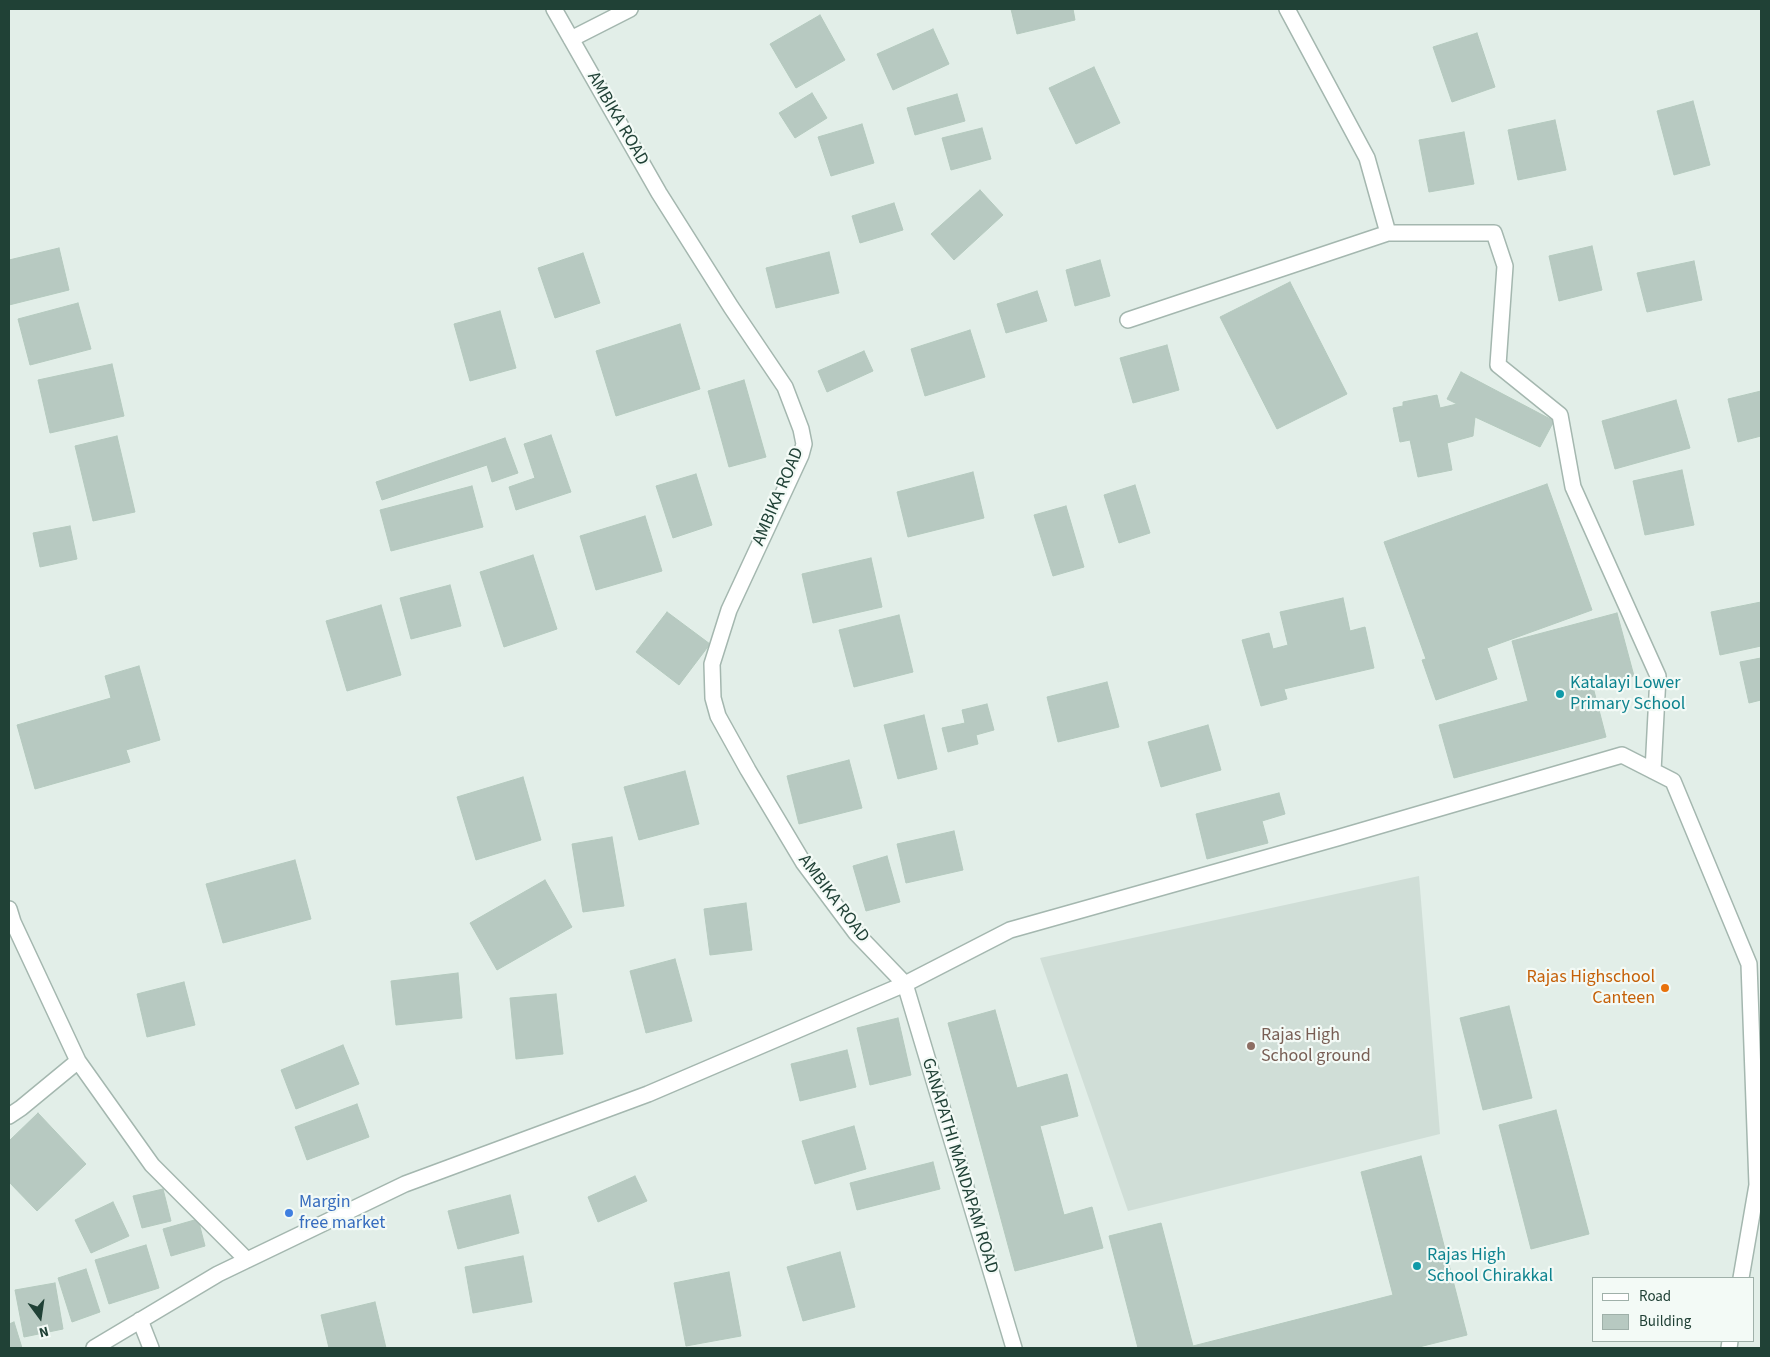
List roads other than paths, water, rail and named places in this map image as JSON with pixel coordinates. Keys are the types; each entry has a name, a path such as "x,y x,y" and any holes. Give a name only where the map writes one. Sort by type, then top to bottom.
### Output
{"street":[{"name":"AMBIKA ROAD","path":"554,9 659,193 730,307 785,387 801,429 804,444 800,455 729,610 712,664 713,698 718,716 803,862 856,933 905,984"},
{"path":"571,38 630,9"},
{"path":"1287,9 1367,158 1388,233"},
{"path":"1128,320 1388,233 1494,233 1504,266 1498,365 1560,415 1573,486 1658,676 1653,771"},
{"path":"94,1348 218,1274 405,1184 648,1094 905,984 1010,930 1327,841 1622,755 1673,781 1755,963 1756,1186 1741,1277"},
{"path":"9,909 13,922 78,1061 152,1165 247,1260"},
{"name":"GANAPATHI MANDAPAM ROAD","path":"905,984 1014,1348"},
{"path":"9,1116 78,1061"},
{"path":"140,1320 151,1348"}],"place":[{"name":"Katalayi Lower Primary School","path":"1560,694"},
{"name":"Rajas Highschool Canteen","path":"1665,988"},
{"name":"Rajas High School ground","path":"1251,1046"},
{"name":"Margin free market","path":"289,1213"},
{"name":"Rajas High School Chirakkal","path":"1417,1266"}]}
